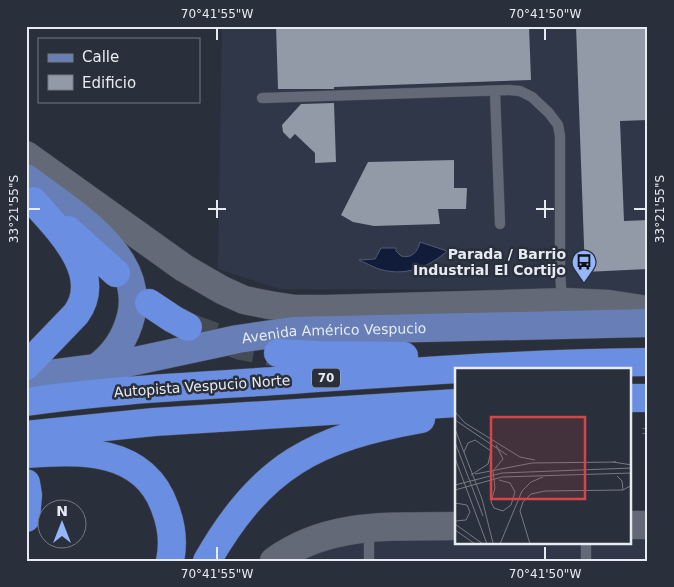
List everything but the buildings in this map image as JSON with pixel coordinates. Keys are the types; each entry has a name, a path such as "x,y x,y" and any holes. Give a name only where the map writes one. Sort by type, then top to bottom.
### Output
{"highway":[{"path":"28,192 116,273"},
{"path":"26,366 76,314 82,305 85,289 77,257 61,232 28,192"},
{"path":"149,303 173,320 188,327"},
{"path":"278,353 472,357 576,364"},
{"name":"Autopista Vespucio Norte","path":"500,368 648,362"},
{"name":"Autopista Vespucio Norte","path":"26,402 82,379 172,388 455,370"},
{"path":"632,398 648,398"},
{"path":"26,435 306,412 455,403"},
{"path":"207,561 234,516 249,499 274,475 300,458 328,443 356,433 394,424 455,414"},
{"path":"26,454 82,452 113,458 138,470 152,483 162,498 173,535 170,561"},
{"path":"26,483 28,495 26,518"}],"main road":[{"name":"Avenida Américo Vespucio","path":"26,155 184,268 233,296 256,303 296,308 562,303 609,304 648,310"},
{"path":"28,192 104,239 128,272 133,294 133,305 130,322 125,334 111,356 82,379"},
{"name":"Avenida Américo Vespucio","path":"26,377 82,379 245,337 293,331 648,323"},
{"path":"632,525 648,525"},
{"path":"274,561 299,545 343,530 455,526"}],"lane":[{"path":"262,98 520,91 532,97 549,113 558,125 560,136 560,271 562,303"},
{"path":"495,92 500,224"},
{"path":"369,528 369,561"},
{"path":"586,544 586,561"}],"path":[{"path":"648,427 644,427 644,434 648,434"}],"shaded area":[{"path":"222,26 648,26 648,295 575,290 279,289 218,269"},
{"path":"455,534 455,544 632,544 632,534 648,534 648,561 295,561 347,536"}],"water":[{"path":"420,242 447,251 427,265 404,272 384,270 359,260 375,259 381,248 396,248 396,251 401,256 411,256 418,249"}],"tunnel":[{"path":"188,327 241,346 278,353"}],"place":[{"name":"Parada / Barrio Industrial El Cortijo","path":"584,283"}]}
